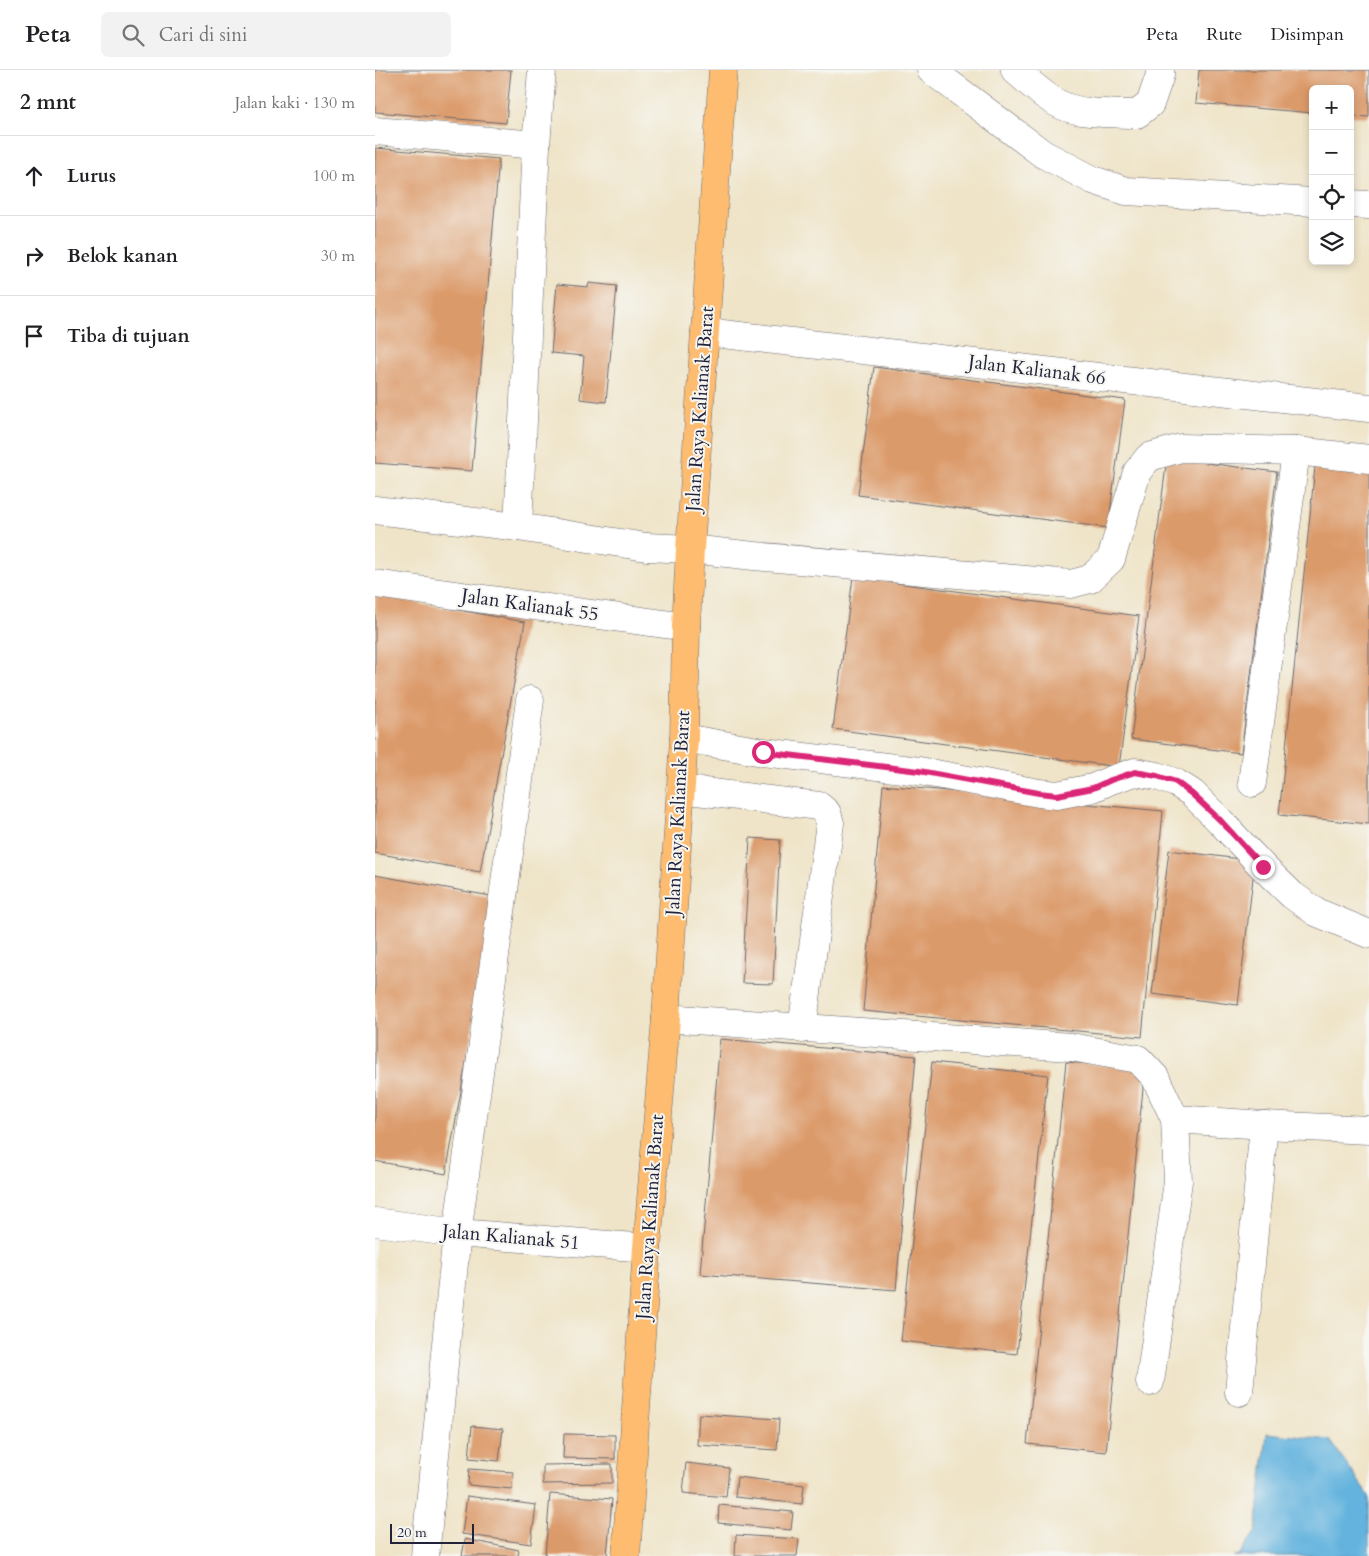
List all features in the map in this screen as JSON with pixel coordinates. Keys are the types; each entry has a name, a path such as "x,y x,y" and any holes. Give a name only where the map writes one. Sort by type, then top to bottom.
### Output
{"highway":[{"name":"Jalan Raya Kalianak Barat","path":"626,1556 647,1248 666,1018 684,738 686,627 690,549 723,70"}],"lane":[{"path":"517,527 536,145 542,70"},
{"path":"931,70 1043,154 1093,180 1126,191 1309,202"},
{"path":"1015,70 1038,80 1061,105 1087,111 1137,114 1150,104 1160,70"},
{"path":"375,131 536,145"},
{"path":"1354,204 1369,205"},
{"name":"Jalan Kalianak 66","path":"705,332 1369,408"},
{"path":"375,510 517,527 646,547 690,549 1071,584 1090,579 1111,559 1137,472 1149,457 1181,448 1296,451 1369,459"},
{"path":"1252,783 1296,451"},
{"name":"Jalan Kalianak 55","path":"375,584 686,627"},
{"path":"425,1556 457,1233 530,700"},
{"path":"684,738 763,752 919,771 1057,795 1093,788 1135,772 1157,776 1176,782 1192,794 1220,820 1263,867 1292,895 1316,912 1369,934"},
{"path":"680,789 819,806 827,813 830,822 802,1029"},
{"path":"666,1018 1071,1048 1138,1059 1155,1077 1175,1119 1178,1180 1150,1382"},
{"path":"1175,1119 1369,1130"},
{"path":"1239,1392 1264,1125"},
{"name":"Jalan Kalianak 51","path":"375,1222 457,1233 647,1248"}],"water":[{"path":"1267,1433 1330,1440 1369,1496 1369,1556 1234,1556 1239,1555 1256,1531"}],"building":[{"path":"375,70 511,70 506,123 375,112"},
{"path":"1199,70 1369,70 1369,117 1354,116 1354,85 1309,85 1309,113 1196,103"},
{"path":"375,148 499,159 472,471 375,463"},
{"path":"589,283 617,286 606,402 580,399 584,356 551,353 557,284 588,287"},
{"path":"874,367 1125,400 1108,528 858,495"},
{"path":"1316,457 1369,462 1369,824 1279,815"},
{"path":"1167,458 1277,472 1241,753 1131,739"},
{"path":"853,577 1139,616 1119,767 833,729"},
{"path":"375,595 525,622 480,872 375,853"},
{"path":"883,785 1163,811 1142,1037 863,1011"},
{"path":"750,838 780,840 773,984 742,983"},
{"path":"1169,850 1255,861 1238,1005 1152,994"},
{"path":"375,875 496,897 446,1174 375,1161"},
{"path":"720,1039 916,1056 896,1290 700,1274"},
{"path":"932,1062 1048,1075 1017,1354 901,1341"},
{"path":"1066,1062 1145,1069 1106,1452 1027,1444"},
{"path":"699,1414 779,1419 777,1450 697,1445"},
{"path":"472,1426 503,1429 499,1461 469,1458"},
{"path":"564,1434 615,1435 615,1459 563,1458"},
{"path":"686,1463 729,1468 726,1497 683,1493"},
{"path":"612,1464 612,1483 543,1484 543,1465"},
{"path":"469,1469 513,1472 512,1489 468,1485"},
{"path":"737,1477 804,1485 802,1504 735,1497"},
{"path":"550,1494 612,1499 607,1556 545,1556"},
{"path":"467,1496 536,1505 531,1544 462,1534"},
{"path":"719,1505 793,1512 791,1530 718,1523"},
{"path":"736,1535 799,1539 797,1556 735,1556"},
{"path":"465,1539 519,1550 518,1556 462,1556"}],"route":[{"path":"763,752 919,771 1057,795 1093,788 1135,772 1157,776 1176,782 1192,794 1220,820 1263,867"}]}
